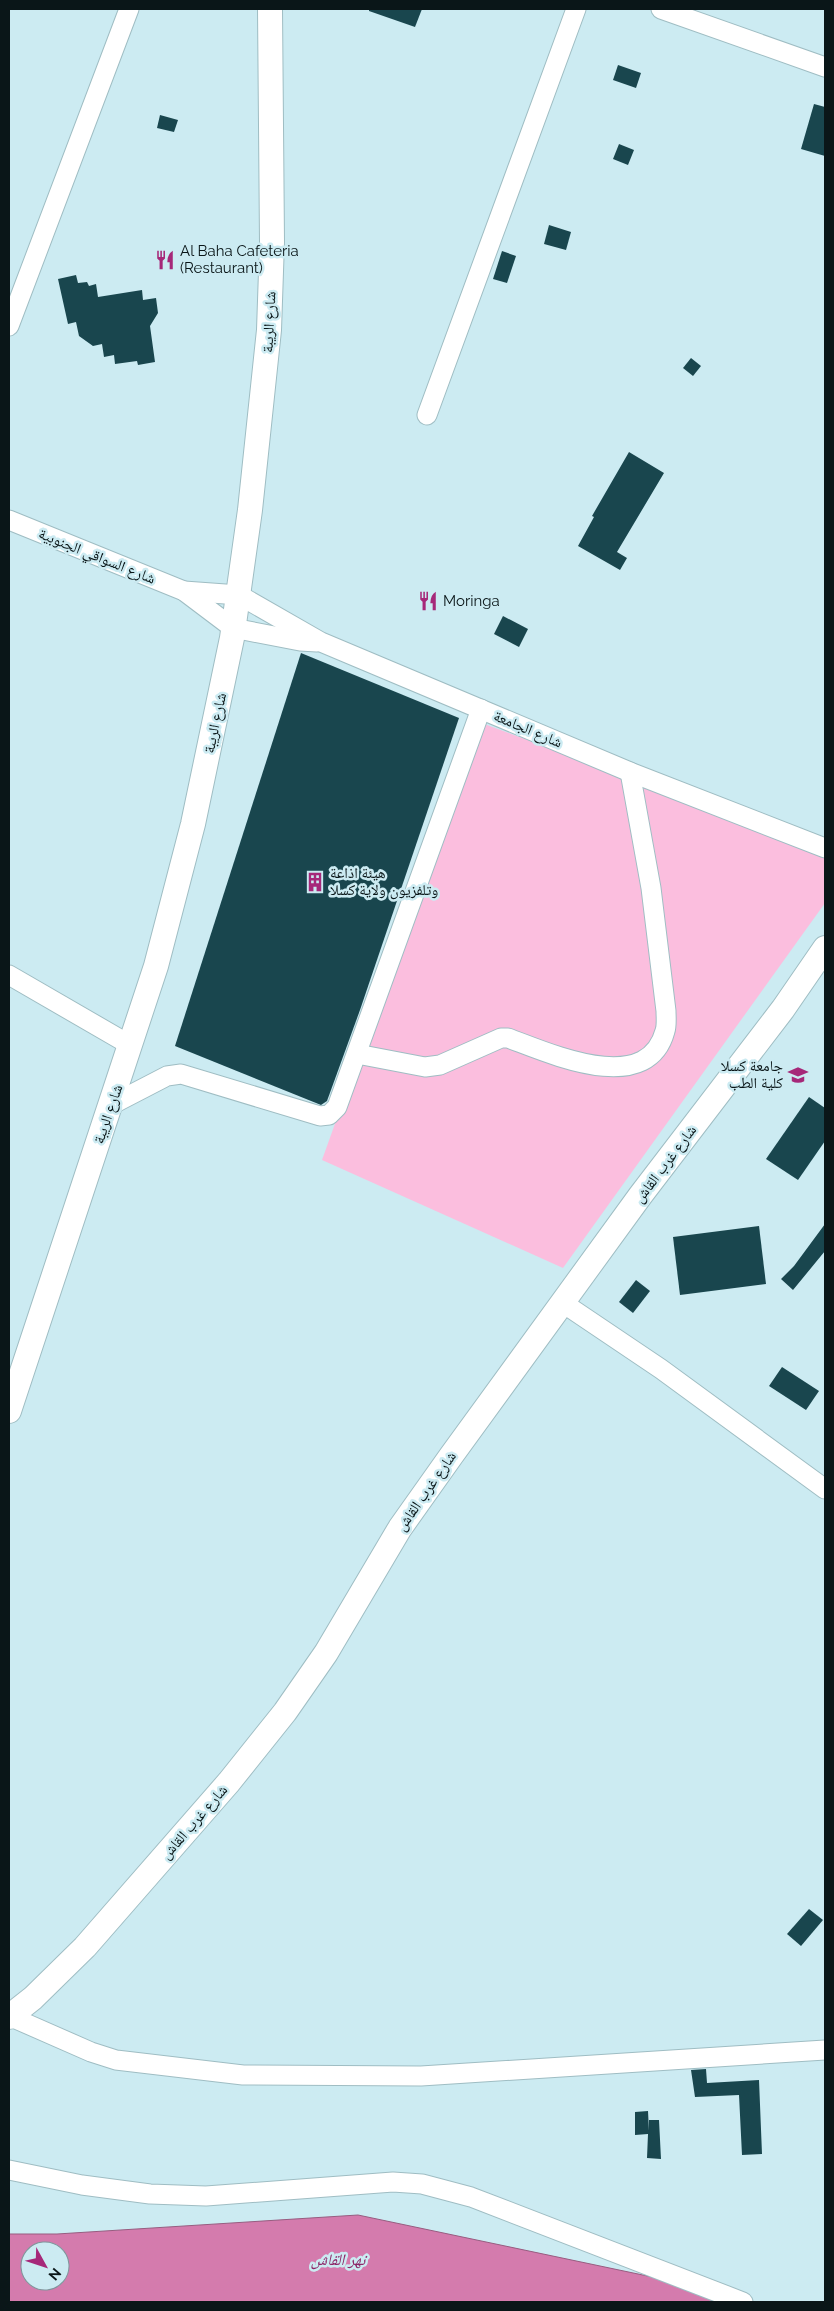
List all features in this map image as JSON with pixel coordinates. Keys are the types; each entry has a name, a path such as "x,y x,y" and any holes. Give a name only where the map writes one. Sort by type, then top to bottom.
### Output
{"main road":[{"name":"شارع الريبة","path":"9,1412 156,966 182,868 214,728 234,628 250,510 269,330 272,242 270,9"},
{"name":"شارع غرب القاش","path":"9,2017 33,1998 85,1948 229,1782 285,1712 326,1653 400,1528 640,1196 783,1009 825,948"}],"street":[{"path":"9,326 129,9"},
{"path":"428,415 576,9"},
{"path":"662,9 825,67"},
{"name":"شارع السواقي الجنوبية","path":"9,520 184,591 234,628"},
{"name":"شارع السواقي الجنوبية","path":"184,591 239,595"},
{"name":"شارع الجامعة","path":"239,595 321,642 630,772 825,848"},
{"path":"234,628 300,641 321,642"},
{"path":"111,1105 167,1076 181,1074 320,1116 329,1115 337,1108 481,709"},
{"path":"357,1054 424,1067 440,1065 501,1038 508,1038 573,1062 614,1068 641,1060 656,1049 665,1031 666,1011 652,888 630,772"},
{"path":"9,975 130,1045"},
{"path":"564,1303 661,1369 825,1489"},
{"path":"9,2017 91,2052 116,2060 243,2075 422,2076 825,2050"},
{"path":"9,2170 82,2185 150,2194 206,2196 393,2182 422,2184 471,2197 743,2302"}],"shaded area":[{"path":"479,722 825,850 825,903 563,1268 322,1160"}],"water":[{"name":"نهر القاش","path":"358,2215 657,2278 734,2302 9,2302 9,2234 57,2234"}],"building":[{"path":"369,9 422,9 415,27 369,11"},
{"path":"618,65 641,73 636,88 613,80"},
{"path":"814,104 825,107 825,156 801,149"},
{"path":"160,115 178,120 174,132 157,128"},
{"path":"619,144 634,150 628,165 613,159"},
{"path":"549,225 571,232 566,250 544,244"},
{"path":"502,251 516,256 507,283 493,279"},
{"path":"76,275 78,283 87,282 89,286 96,284 98,297 142,290 143,300 156,298 158,313 150,326 155,362 138,365 137,361 115,364 114,355 104,357 102,344 93,346 79,336 76,322 68,324 58,279"},
{"path":"691,358 701,366 693,376 683,368"},
{"path":"629,452 664,473 617,552 627,558 620,570 578,546 594,517 592,516"},
{"path":"503,616 528,629 519,647 494,634"},
{"name":"هيئة اذاعة وتلفزيون ولاية كسلا","path":"301,653 459,718 360,1010 327,1101 321,1105 175,1046"},
{"path":"809,1097 825,1108 825,1141 798,1180 766,1159"},
{"path":"825,1224 825,1251 793,1290 781,1279 794,1266"},
{"path":"759,1226 766,1284 680,1295 673,1237"},
{"path":"636,1280 650,1291 633,1313 619,1302"},
{"path":"782,1367 819,1391 806,1410 769,1386"},
{"path":"809,1909 823,1920 801,1946 787,1934"},
{"path":"706,2069 707,2083 759,2080 762,2154 742,2155 739,2095 695,2097 691,2070"},
{"path":"648,2111 649,2131 649,2120 659,2120 661,2159 647,2158 648,2134 635,2135 635,2112"}],"place":[{"name":"Al Baha Cafeteria (Restaurant)","path":"165,260"},
{"name":"Moringa","path":"428,601"},
{"name":"هيئة اذاعة وتلفزيون ولاية كسلا","path":"315,882"},
{"name":"جامعة كسلا كلية الطب","path":"798,1075"}]}
